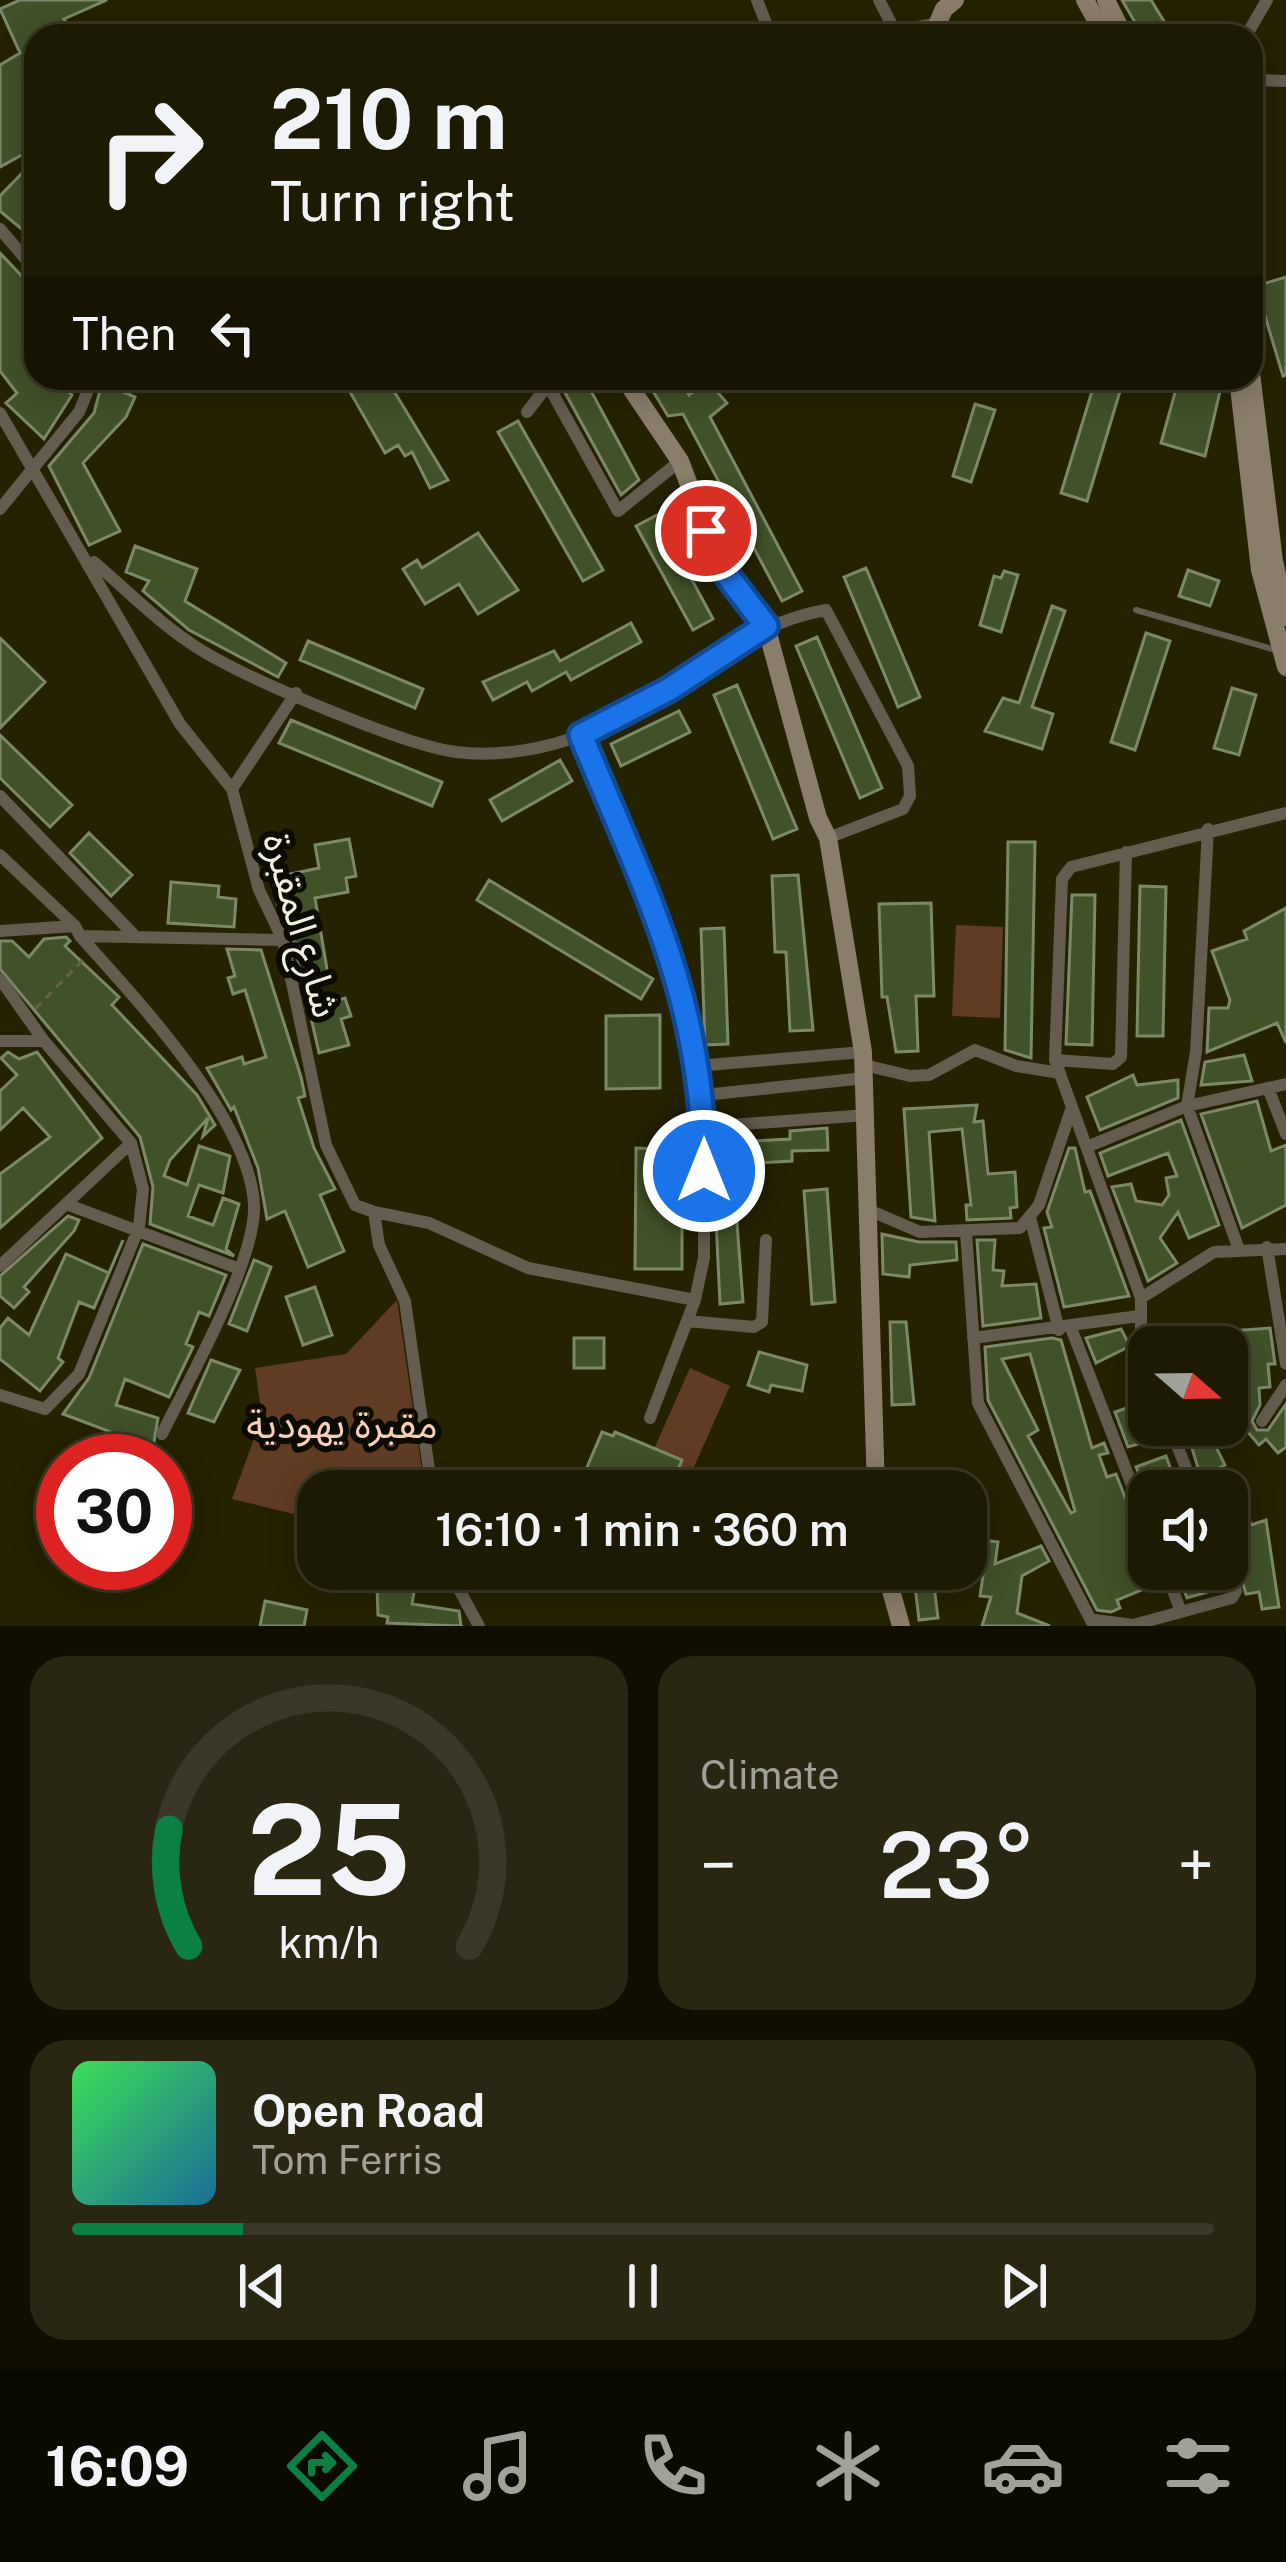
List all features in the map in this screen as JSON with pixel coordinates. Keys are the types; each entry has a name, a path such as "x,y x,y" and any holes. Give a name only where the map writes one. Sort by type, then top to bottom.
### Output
{"street":[{"path":"0,229 24,257"},
{"path":"0,509 79,412 88,390"},
{"path":"527,412 544,390"},
{"path":"551,390 618,511 680,461"},
{"path":"632,390 680,461 720,566 766,626 828,838 864,1065 875,1470"},
{"path":"1240,390 1286,617"},
{"path":"1252,390 1259,569 1282,658"},
{"name":"شارع المقبرة","path":"0,413 180,724 232,789 259,890 283,940 326,1145 356,1205 374,1212 379,1245 405,1301 429,1470"},
{"path":"85,553 202,651 296,693 452,752 513,752 581,735 668,690 766,626 831,612 908,766 910,796 902,809 828,838"},
{"path":"232,789 296,693"},
{"path":"581,735 672,954 704,1095 704,1258 695,1300 650,1418"},
{"path":"0,796 134,934"},
{"path":"1140,1326 1141,1298 1057,1066 1062,879 1071,867 1286,813"},
{"path":"1208,829 1199,1010 1186,1106 1238,1247"},
{"path":"697,1066 864,1065 910,1076 929,1075 976,1050 1016,1066 1113,1064 1121,1057 1126,852"},
{"path":"0,855 77,931 230,1131 254,1204 237,1268 210,1339 162,1434"},
{"path":"0,931 283,940"},
{"path":"0,979 44,1041 130,1142 142,1189 139,1227 79,1374 45,1409 0,1395"},
{"path":"0,1042 44,1041"},
{"path":"704,1095 864,1065"},
{"path":"1089,1146 1186,1106 1286,1084"},
{"path":"1268,1088 1286,1134"},
{"path":"871,1211 920,1232 1021,1228 1030,1221 1072,1106"},
{"path":"704,1127 867,1115"},
{"path":"0,1266 130,1142"},
{"path":"66,1204 139,1227 237,1268"},
{"path":"374,1212 429,1223 527,1268 695,1300"},
{"path":"1030,1221 1065,1329 1128,1479"},
{"path":"965,1232 977,1402 1095,1623 1133,1625 1234,1597 1232,1590"},
{"path":"687,1321 754,1328 762,1322 766,1240"},
{"path":"1141,1298 1192,1261 1238,1247 1286,1249"},
{"path":"1267,1247 1286,1364"},
{"path":"973,1338 1138,1316"},
{"path":"1262,1420 1286,1385"},
{"path":"459,1590 479,1626"},
{"path":"891,1590 901,1626"},
{"path":"1173,1590 1181,1612"}],"lane":[{"path":"1136,610 1282,658"}],"path":[{"path":"27,1018 92,950"}],"green space":[{"path":"956,925 1003,927 1000,1018 952,1016"},
{"name":"مقبرة يهودية","path":"397,1300 422,1470 297,1470 297,1515 232,1499 262,1417 255,1368 346,1354"},
{"path":"690,1368 730,1386 693,1470 677,1470 650,1458"}],"building":[{"path":"20,0 107,0 64,19 66,24 24,24 24,154 0,167 0,65 20,53 0,9"},
{"path":"1122,0 1151,0 1166,24 1136,24"},
{"path":"24,171 24,231 0,211 0,196"},
{"path":"0,253 24,278 24,390 66,390 72,395 44,439 6,403 17,393 0,371"},
{"path":"1286,277 1283,376 1263,309 1263,284"},
{"path":"100,390 118,390 135,397 126,417 83,463 120,531 89,545 49,466 94,413"},
{"path":"349,390 393,390 448,480 430,488 412,452 405,456 398,445 385,453"},
{"path":"564,390 590,390 639,480 621,495"},
{"path":"652,390 687,390 689,395 695,390 716,390 727,403 710,417 802,591 782,601 683,414 668,416"},
{"path":"1092,390 1120,390 1087,501 1061,493"},
{"path":"1176,390 1220,390 1205,456 1161,443"},
{"path":"975,404 995,410 971,482 953,476"},
{"path":"518,421 603,570 583,581 498,432"},
{"path":"657,515 713,619 693,630 636,526"},
{"path":"478,533 518,590 478,614 459,584 425,604 403,569 417,560 422,568"},
{"path":"135,546 197,569 185,601 286,663 278,677 189,630 143,591 149,581 126,572"},
{"path":"866,568 920,697 898,707 844,577"},
{"path":"1188,570 1219,581 1210,606 1179,596"},
{"path":"1004,571 1018,575 1001,632 980,625 994,576 1001,578"},
{"path":"1052,606 1065,611 1032,707 1053,714 1042,749 985,731 1003,698 1019,703"},
{"path":"631,623 641,642 571,680 566,672 532,691 527,682 493,700 483,682 554,651 560,661"},
{"path":"1146,633 1170,641 1135,750 1111,742"},
{"path":"817,637 882,788 860,798 796,646"},
{"path":"0,638 45,682 0,728"},
{"path":"308,641 423,689 415,708 300,660"},
{"path":"737,685 797,829 773,839 714,695"},
{"path":"1232,688 1256,695 1239,755 1214,748"},
{"path":"679,711 690,732 621,766 611,744"},
{"path":"291,720 442,782 432,806 279,743"},
{"path":"0,735 72,805 50,827 0,778"},
{"path":"560,760 572,781 502,821 490,800"},
{"path":"89,833 132,875 111,896 70,853"},
{"path":"349,839 356,876 346,878 348,892 315,898 328,975 310,979 316,1007 345,998 351,1016 341,1019 349,1045 319,1053 293,938 275,899 291,895 286,875 319,868 315,845"},
{"path":"1008,842 1035,842 1031,1058 1005,1050"},
{"path":"798,875 813,1030 790,1031 786,952 775,952 772,876"},
{"path":"489,880 653,979 641,999 477,900"},
{"path":"171,882 219,886 218,897 236,899 234,927 168,923"},
{"path":"1140,886 1166,887 1163,1036 1137,1036"},
{"path":"1072,895 1095,895 1092,1045 1066,1044"},
{"path":"931,903 934,996 916,996 918,1051 896,1052 887,997 882,997 879,904"},
{"path":"1286,908 1286,1043 1277,1023 1207,1052 1209,1008 1228,1008 1230,1000 1212,951 1247,939 1244,931"},
{"path":"724,928 728,1044 705,1045 701,929"},
{"path":"66,937 70,941 65,946 119,997 112,1005 197,1095 215,1125 203,1136 208,1118 170,1160 164,1176 187,1185 199,1146 230,1156 223,1193 199,1185 188,1216 213,1225 223,1198 239,1204 226,1249 234,1256 150,1224 153,1187 140,1137 0,969 0,941 12,941 29,957 44,939"},
{"path":"227,949 261,950 301,1077 305,1096 298,1098 314,1148 335,1189 320,1195 344,1251 308,1267 285,1211 267,1219 258,1168 234,1107 231,1110 207,1068 242,1057 244,1064 266,1057 245,990 233,994 228,978 235,976"},
{"path":"660,1015 660,1088 606,1089 606,1016"},
{"path":"8,1052 19,1059 37,1052 102,1138 0,1228 0,1174 50,1137 23,1108 0,1130 0,1091 17,1075 1,1058"},
{"path":"1244,1055 1252,1081 1201,1085 1205,1062"},
{"path":"1133,1075 1137,1085 1178,1080 1178,1098 1100,1130 1087,1097"},
{"path":"1257,1101 1271,1151 1286,1145 1286,1205 1242,1228 1201,1114"},
{"path":"977,1105 974,1122 983,1121 988,1174 1015,1172 1017,1207 1010,1208 1011,1218 967,1220 966,1205 971,1205 962,1129 929,1132 935,1221 911,1217 904,1109"},
{"path":"1181,1120 1219,1225 1189,1238 1178,1212 1160,1238 1177,1263 1148,1281 1112,1187 1131,1184 1136,1201 1162,1205 1169,1195 1166,1178 1177,1176 1168,1153 1108,1176 1100,1153"},
{"path":"827,1128 828,1150 792,1151 792,1161 756,1163 757,1172 716,1174 715,1149 755,1148 754,1141 790,1139 790,1131"},
{"path":"636,1148 671,1149 671,1189 682,1189 682,1269 635,1269"},
{"path":"1069,1148 1075,1148 1085,1192 1090,1191 1129,1296 1064,1307 1044,1228 1052,1227 1047,1212"},
{"path":"827,1189 835,1302 812,1304 804,1191"},
{"path":"735,1197 743,1302 720,1304 715,1198"},
{"path":"68,1216 79,1220 74,1231 24,1287 29,1292 14,1308 0,1296 0,1276"},
{"path":"882,1234 919,1242 956,1242 957,1260 910,1265 909,1277 883,1274"},
{"path":"977,1240 995,1240 993,1270 1004,1271 1002,1286 1036,1284 1041,1318 983,1326"},
{"path":"143,1244 226,1275 209,1316 199,1312 186,1344 193,1347 169,1397 125,1379 116,1405 158,1418 155,1434 116,1434 63,1414 89,1378"},
{"path":"66,1254 109,1273 94,1308 79,1302 58,1358 63,1362 40,1391 0,1359 0,1328 8,1318 29,1335"},
{"path":"254,1260 271,1267 247,1331 229,1324"},
{"path":"315,1287 332,1335 303,1345 286,1297"},
{"path":"890,1322 906,1322 914,1404 892,1405"},
{"path":"1270,1328 1275,1364 1268,1364 1270,1387 1259,1388 1260,1405 1252,1421 1257,1430 1268,1430 1286,1404 1286,1447 1278,1453 1266,1439 1259,1445 1248,1432 1248,1330"},
{"path":"1121,1329 1128,1347 1096,1363 1086,1338"},
{"path":"574,1338 604,1338 604,1368 574,1368"},
{"path":"1061,1340 1092,1448 1104,1443 1108,1453 1099,1455 1107,1477 1116,1474 1128,1505 1128,1590 1142,1590 1117,1600 1120,1608 1097,1610 988,1400 985,1347","holes":["1030,1354 1075,1511 1071,1513 1028,1436 1038,1430 1002,1359"]},
{"path":"759,1352 807,1365 802,1391 771,1385 769,1392 748,1385"},
{"path":"211,1360 240,1370 214,1422 188,1413"},
{"path":"1128,1408 1132,1446 1128,1447 1115,1412"},
{"path":"602,1432 613,1436 615,1432 682,1460 678,1470 586,1470"},
{"path":"1191,1446 1216,1446 1225,1465 1199,1470"},
{"path":"1166,1456 1171,1470 1137,1470"},
{"path":"1248,1516 1251,1525 1266,1520 1279,1607 1262,1609 1259,1592 1246,1594"},
{"path":"987,1540 998,1542 995,1564 1041,1546 1049,1561 1022,1576 1017,1613 1050,1626 982,1626 991,1597 980,1596 981,1590 987,1590"},
{"path":"377,1590 414,1590 412,1604 459,1611 461,1626 387,1623 388,1617 378,1615"},
{"path":"915,1590 935,1590 938,1618 919,1620"},
{"path":"1184,1590 1215,1590 1187,1598"},
{"path":"265,1601 307,1610 304,1626 260,1626"}],"route":[{"path":"704,1171 704,1095 672,954 581,735 668,690 766,626 720,566 706,531"}]}
